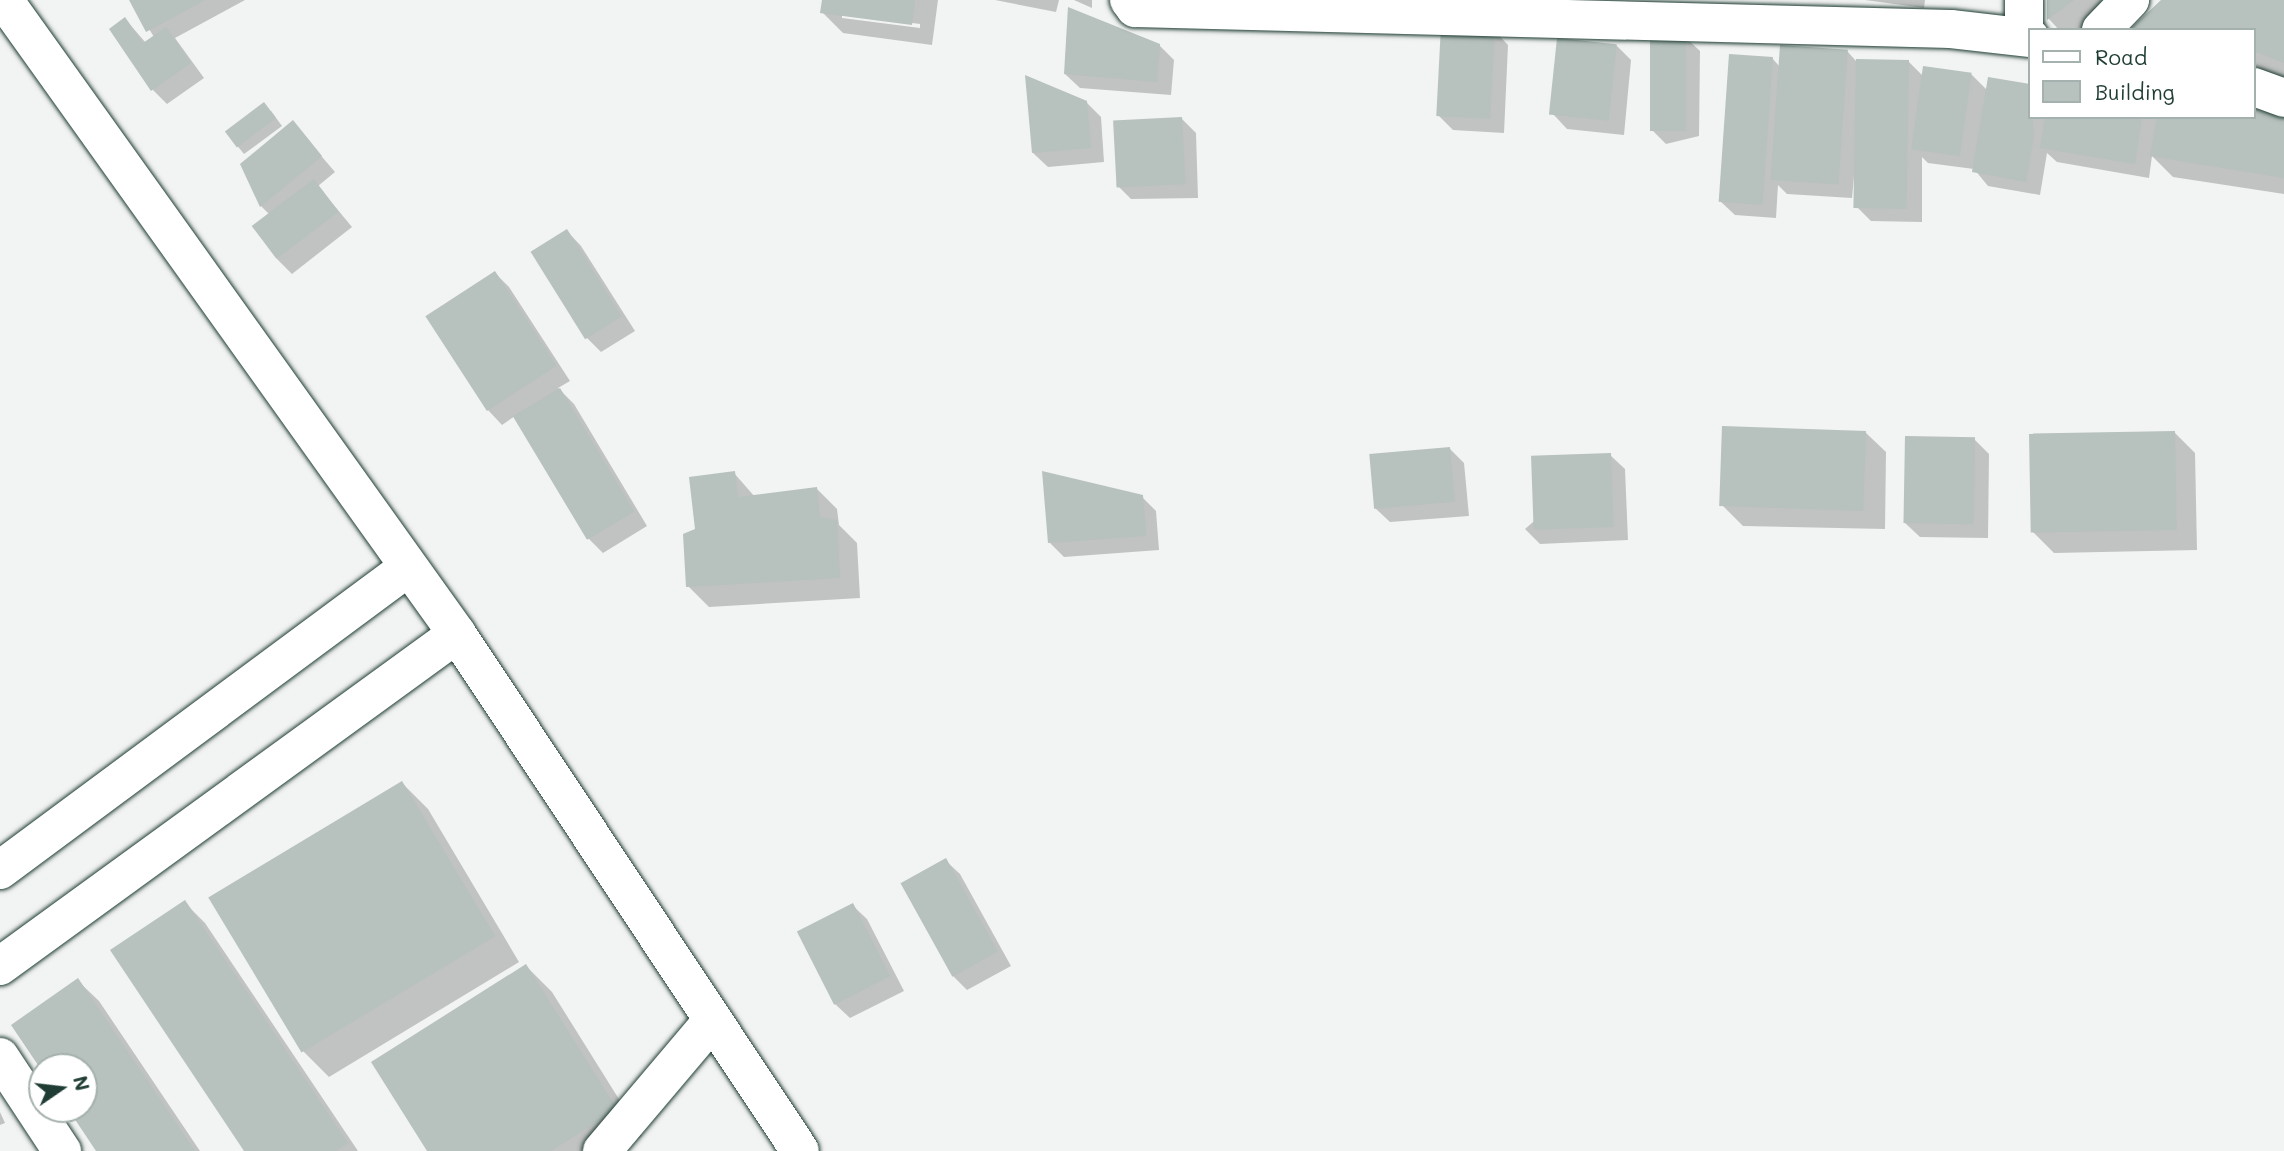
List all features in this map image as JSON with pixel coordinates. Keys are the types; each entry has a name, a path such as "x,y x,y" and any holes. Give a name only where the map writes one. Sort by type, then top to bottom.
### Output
{"main road":[{"path":"5,0 406,569 457,634 800,1151"},
{"path":"1129,0 1135,8 1406,6 1951,29 2026,25"},
{"path":"2103,28 2130,0"},
{"path":"2256,88 2284,98"},
{"path":"0,870 406,569"},
{"path":"0,966 457,634"},
{"path":"602,1151 712,1021"},
{"path":"0,1057 62,1151"}],"building":[{"path":"129,0 205,0 146,32"},
{"path":"822,0 915,0 912,25 820,13"},
{"path":"2047,0 2074,0 2047,20"},
{"path":"2161,0 2284,0 2284,63 2256,52 2256,28 2131,28"},
{"path":"1068,7 1160,44 1157,82 1064,74"},
{"path":"125,17 143,43 166,27 191,63 151,91 109,29"},
{"path":"1441,26 1495,29 1490,119 1436,116"},
{"path":"1650,35 1686,35 1686,131 1650,131"},
{"path":"1557,38 1617,44 1609,121 1549,115"},
{"path":"1780,45 1848,50 1838,184 1771,180"},
{"path":"1729,54 1773,57 1763,205 1719,202"},
{"path":"1856,59 1909,60 1906,209 1853,208"},
{"path":"1923,66 1972,73 1960,156 1911,149"},
{"path":"1025,75 1087,101 1091,148 1032,153"},
{"path":"1988,77 2028,84 2028,119 2033,119 2034,136 2026,182 1972,172"},
{"path":"264,102 276,118 237,147 225,131"},
{"path":"2256,108 2284,113 2284,178 2150,156 2157,119 2256,119"},
{"path":"1182,117 1186,184 1117,188 1113,121"},
{"path":"2045,119 2142,119 2135,164 2040,148"},
{"path":"293,120 322,156 260,207 240,164"},
{"path":"314,179 339,212 276,259 252,226"},
{"path":"567,229 622,316 585,339 531,252"},
{"path":"495,271 557,366 487,411 425,316"},
{"path":"560,388 634,511 587,540 513,416"},
{"path":"1722,426 1866,431 1863,511 1719,506"},
{"path":"2175,431 2177,530 2031,533 2029,434"},
{"path":"1905,436 1975,437 1973,524 1903,523"},
{"path":"1450,447 1455,502 1374,509 1369,454"},
{"path":"1611,453 1614,527 1534,530 1531,456"},
{"path":"735,471 738,497 817,487 820,517 837,520 840,578 686,587 683,534 695,529 689,477"},
{"path":"1042,471 1143,495 1146,536 1048,543"},
{"path":"402,781 495,936 302,1053 208,897"},
{"path":"946,858 998,952 952,977 901,883"},
{"path":"185,900 348,1143 336,1151 244,1151 110,950"},
{"path":"853,903 890,976 834,1005 797,932"},
{"path":"526,964 617,1109 551,1151 427,1151 371,1062"},
{"path":"78,978 195,1151 96,1151 77,1123 98,1123 98,1053 30,1053 11,1025"}]}
